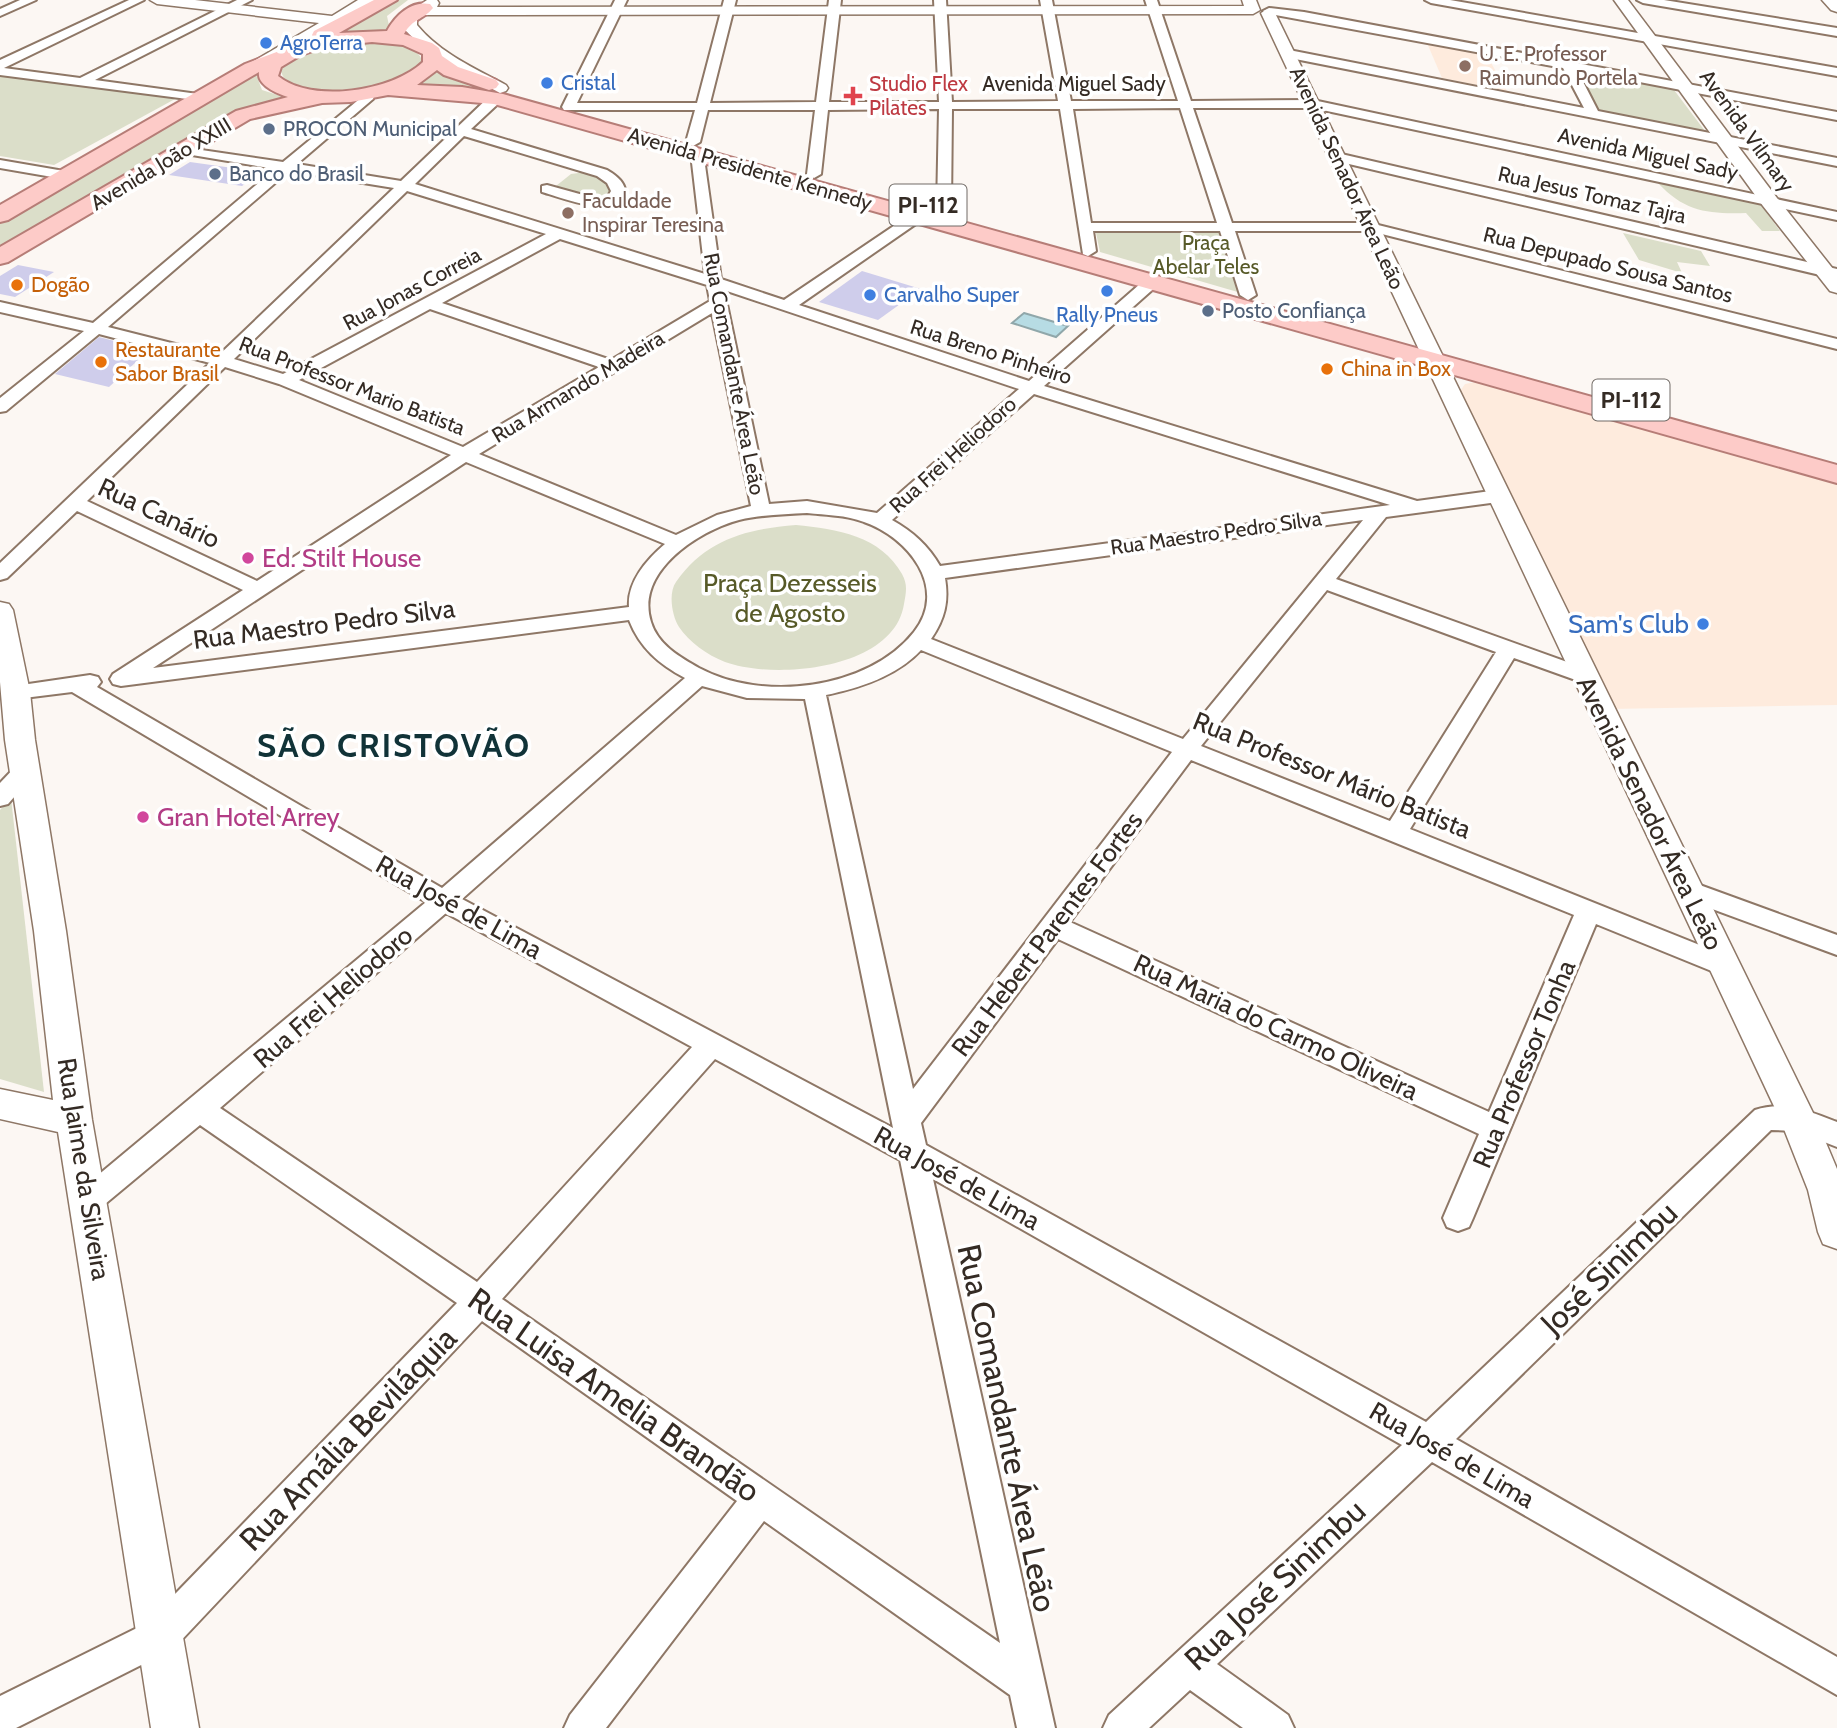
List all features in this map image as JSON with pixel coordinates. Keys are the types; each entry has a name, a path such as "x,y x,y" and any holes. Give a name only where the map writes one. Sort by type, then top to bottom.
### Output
{"main road":[{"path":"310,35 381,0"},
{"name":"Avenida João XXIII","path":"0,215 198,98 252,68 286,55 381,0"},
{"path":"1830,0 1837,7"},
{"path":"405,36 393,21 401,9 421,7"},
{"path":"378,92 331,96 300,94 273,84 268,73 272,64 286,55 325,41 353,37 405,36"},
{"name":"Avenida Presidente Kennedy","path":"405,36 425,46 434,59 451,71 498,93 695,148 814,174 944,209 1248,295 1429,352 1479,373 1837,474"},
{"path":"186,150 267,112 378,92 422,75 431,67 434,59"},
{"name":"Avenida Presidente Kennedy","path":"378,92 498,93 576,109 918,216 1429,352 1837,456"},
{"name":"Avenida João XXIII","path":"0,257 254,110 331,96"},
{"path":"1447,390 1479,373"}],"street":[{"path":"0,13 30,0"},
{"path":"0,68 138,0"},
{"path":"157,0 331,20"},
{"path":"82,82 246,0"},
{"name":"Avenida João XXIII","path":"252,68 331,20 381,0"},
{"path":"1431,0 1837,72"},
{"name":"Avenida Vilmary","path":"1621,0 1770,202 1831,272 1837,288"},
{"path":"1643,0 1837,32"},
{"path":"0,574 462,131 498,93 421,41 409,26 421,7 1260,8 1837,116"},
{"path":"576,109 618,8"},
{"path":"695,148 728,8"},
{"path":"814,174 834,8"},
{"path":"941,8 946,108 944,209"},
{"path":"1048,8 1088,251"},
{"path":"1154,8 1248,295"},
{"name":"Avenida Senador Área Leão","path":"1260,8 1318,107 1337,157 1447,390 1798,1119 1827,1190 1837,1232"},
{"path":"1289,54 1837,162"},
{"path":"1567,64 1594,115"},
{"path":"0,68 198,98"},
{"path":"0,407 378,92"},
{"name":"Avenida Miguel Sady","path":"576,109 1318,107 1837,216"},
{"path":"462,131 602,173 617,185 619,192 616,199 605,203 582,200 547,189"},
{"name":"Rua Comandante Área Leão","path":"695,148 713,282 761,510"},
{"name":"Rua Breno Pinheiro","path":"186,150 405,186 713,282 1030,387 1416,507"},
{"name":"Rua Jesus Tomaz Tajra","path":"1337,157 1831,272"},
{"path":"0,164 64,175"},
{"path":"785,307 918,216"},
{"name":"Rua Depupado Sousa Santos","path":"1086,226 1370,227 1837,344"},
{"name":"Rua Jonas Correia","path":"285,380 558,233"},
{"name":"Rua Frei Heliodoro","path":"879,521 1154,280"},
{"name":"Rua Armando Madeira","path":"121,679 465,454 719,302"},
{"path":"430,304 612,366"},
{"name":"Rua Professor Mario Batista","path":"0,307 222,360 285,380 676,542"},
{"name":"Rua Maestro Pedro Silva","path":"935,573 1498,496"},
{"name":"Rua Canário","path":"74,502 260,590"},
{"path":"807,507 851,513 879,521 912,542 929,560 938,581 939,605 929,629 909,651 883,668 851,682 814,690 776,693 739,689 699,677 675,665 652,646 640,623 638,594 651,566 676,542 715,522 761,510 807,507"},
{"name":"Rua Hebert Parentes Fortes","path":"907,1119 1186,750 1381,511"},
{"path":"1324,582 1584,676"},
{"name":"Rua Jaime da Silveira","path":"0,610 16,692 74,1120 175,1728"},
{"name":"Rua Maestro Pedro Silva","path":"16,692 639,612"},
{"name":"Rua Professor Mário Batista","path":"918,641 1723,965"},
{"path":"1395,833 1508,650"},
{"name":"Rua Frei Heliodoro","path":"89,1200 200,1110 444,901 699,677"},
{"name":"Rua José de Lima","path":"75,684 444,901 912,1152 1429,1441 1837,1677"},
{"name":"Rua Comandante Área Leão","path":"814,690 1036,1728"},
{"path":"0,798 25,771"},
{"path":"1685,889 1837,945"},
{"name":"Rua Professor Tonha","path":"1458,1218 1589,910"},
{"name":"Rua Maria do Carmo Oliveira","path":"1054,926 1497,1129"},
{"name":"Rua Amália Beviláquia","path":"0,1716 160,1636 480,1301 711,1045"},
{"path":"0,1104 74,1120"},
{"name":"Rua Luisa Amelia Brandão","path":"200,1110 480,1301 1025,1683"},
{"name":"José Sinimbu","path":"1429,1441 1765,1118 1798,1119"},
{"path":"1798,1119 1837,1135"},
{"name":"Rua José Sinimbu","path":"1122,1728 1429,1441"},
{"path":"583,1728 761,1497"},
{"path":"1188,1666 1275,1728"}],"shaded area":[{"name":"U. E. Professor Raimundo Portela","path":"1427,43 1486,54 1507,91 1442,78"},
{"name":"Sam's Club","path":"1476,382 1837,481 1837,705 1609,709 1458,394 1465,384"}],"green space":[{"path":"395,0 408,0 387,16 391,35 318,39"},
{"path":"364,41 405,45 418,53 422,60 413,71 396,80 350,91 305,89 289,82 281,71 296,56 318,47"},
{"path":"436,68 477,84 485,90 406,87"},
{"path":"1572,69 1671,86 1708,135 1597,112"},
{"path":"0,74 175,99 54,165 0,156"},
{"path":"256,74 262,90 290,99 267,103 0,249 0,224"},
{"path":"586,172 601,175 616,186 611,197 582,196 556,186 571,174"},
{"path":"1658,183 1761,205 1780,231 1762,231 1746,213 1709,212 1688,206"},
{"name":"Praça Abelar Teles","path":"1227,227 1248,295 1100,252 1095,228"},
{"path":"1623,233 1701,251 1710,266 1677,262 1682,273 1639,260"},
{"name":"Praça Dezesseis de Agosto","path":"796,525 842,532 856,537 870,543 893,561 904,578 906,589 904,604 895,626 879,643 856,656 801,669 772,670 725,662 693,643 679,627 672,604 672,592 676,582 688,567 714,546 744,533"},
{"path":"11,798 44,1092 0,1079 0,810"}],"water":[{"path":"1024,313 1068,326 1056,337 1012,323"}],"building":[{"name":"Banco do Brasil","path":"190,162 262,172 242,186 169,175"},
{"name":"Dogão","path":"18,265 54,272 15,297 0,294 0,276"},
{"name":"Carvalho Super","path":"862,271 921,289 878,320 819,302"},
{"name":"Restaurante Sabor Brasil","path":"99,337 149,350 109,387 55,374"}],"place":[{"name":"AgroTerra","path":"266,43"},
{"name":"U. E. Professor Raimundo Portela","path":"1465,66"},
{"name":"Cristal","path":"547,83"},
{"name":"Studio Flex Pilates","path":"853,96"},
{"name":"PROCON Municipal","path":"269,129"},
{"name":"Banco do Brasil","path":"215,174"},
{"name":"Faculdade Inspirar Teresina","path":"568,213"},
{"name":"Dogão","path":"17,285"},
{"name":"Rally Pneus","path":"1107,291"},
{"name":"Carvalho Super","path":"870,295"},
{"name":"Posto Confiança","path":"1208,311"},
{"name":"Restaurante Sabor Brasil","path":"101,362"},
{"name":"China in Box","path":"1327,369"},
{"name":"Ed. Stilt House","path":"248,558"},
{"name":"Sam's Club","path":"1703,624"},
{"name":"Gran Hotel Arrey","path":"143,817"}],"district":[{"name":"SÃO CRISTOVÃO","path":"394,745"}]}
